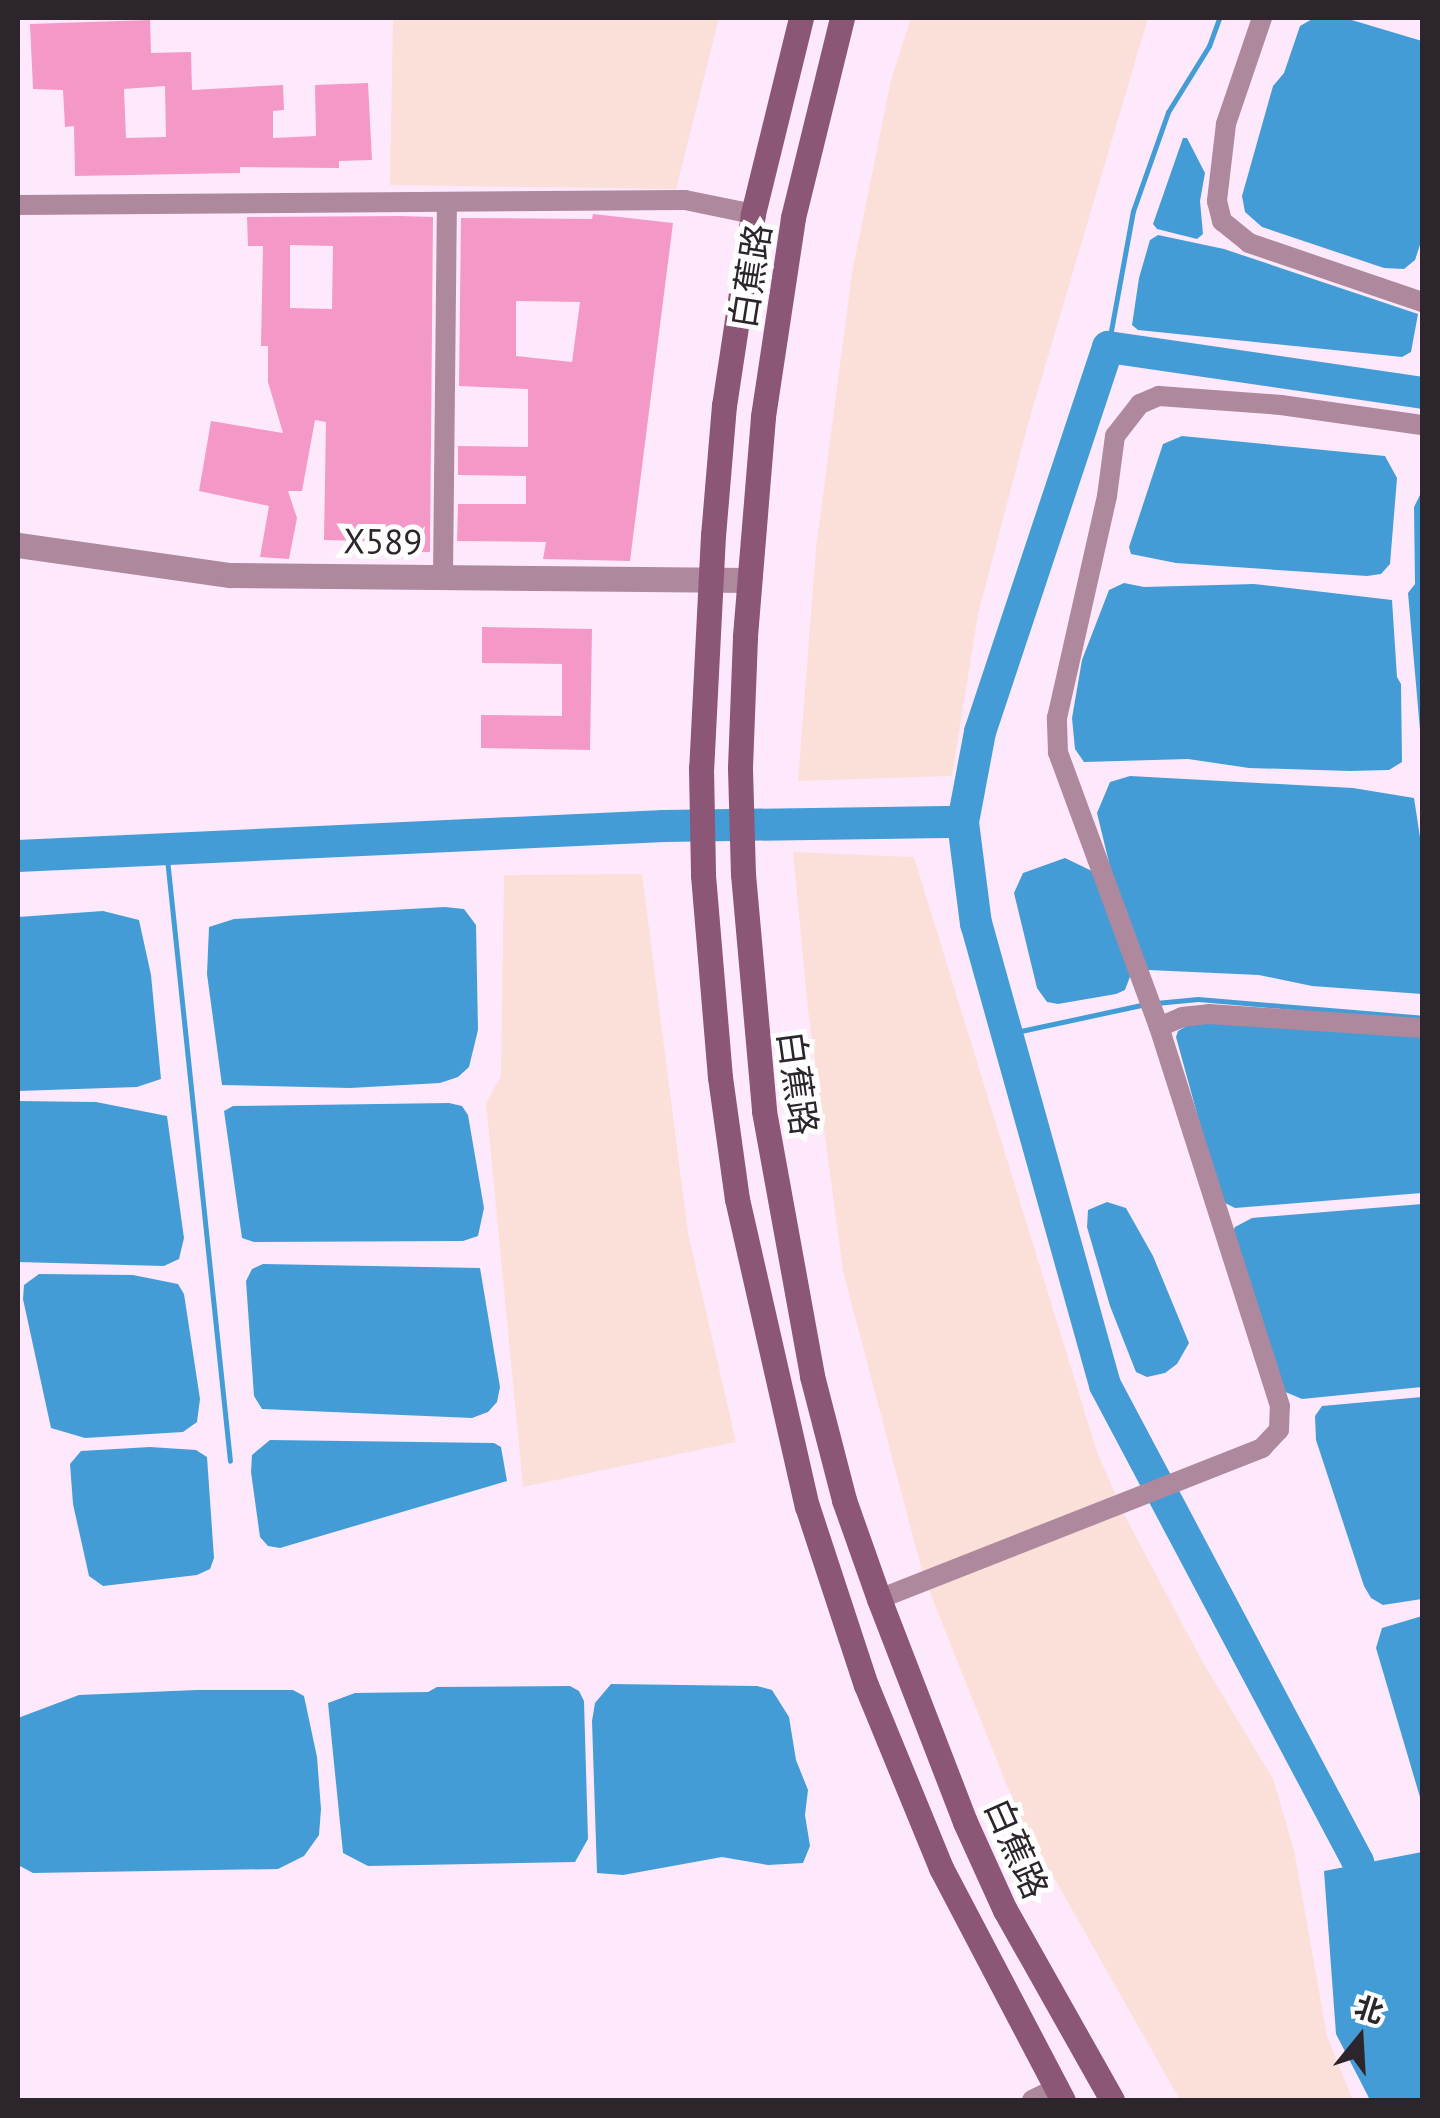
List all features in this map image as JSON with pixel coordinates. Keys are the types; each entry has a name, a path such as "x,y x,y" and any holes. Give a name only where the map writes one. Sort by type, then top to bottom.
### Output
{"main road":[{"name":"白蕉路","path":"801,18 753,214 724,405 700,768 703,875 720,1077 737,1199 807,1506 866,1685 941,1868 1050,2096"},
{"name":"白蕉路","path":"842,18 794,218 764,417 750,580 740,768 743,874 764,1111 805,1341 844,1500 965,1822 1005,1910 1112,2100"}],"street":[{"path":"1262,18 1226,124 1216,201 1222,221 1250,243 1422,302"},
{"path":"18,205 686,200 753,214"},
{"path":"443,577 447,202"},
{"path":"879,1599 1110,1510 1272,1441 1281,1418 1157,1021 1058,752 1060,700 1107,496 1114,436 1140,404 1159,396 1281,405 1422,426"},
{"name":"X589","path":"18,545 230,575 750,580"},
{"path":"1157,1021 1210,1014 1422,1028"}],"shaded area":[{"path":"393,18 719,18 676,189 390,185"},
{"path":"911,18 1148,18 1028,424 978,614 952,776 798,781 816,549 852,273 891,80"},
{"path":"793,852 914,857 1097,1452 1126,1518 1202,1661 1273,1779 1294,1850 1327,2036 1353,2100 1180,2100 1019,1816 923,1575 843,1271 808,1010"},
{"path":"642,874 688,1233 736,1442 523,1487 486,1103 501,1076 504,875"}],"water":[{"path":"1314,18 1345,18 1422,41 1422,239 1415,260 1404,269 1384,268 1262,227 1245,212 1242,196 1273,86 1284,73 1300,26"},
{"path":"1183,138 1187,138 1205,173 1200,201 1203,234 1197,239 1157,229 1153,224"},
{"path":"1158,235 1224,249 1418,314 1411,352 1402,357 1138,330 1132,325 1139,278 1150,240"},
{"path":"1182,436 1385,456 1397,478 1390,564 1381,574 1367,576 1176,563 1131,554 1129,547 1163,444"},
{"path":"1422,491 1422,753 1408,593 1415,584 1414,507"},
{"path":"1124,583 1144,587 1254,584 1392,600 1397,677 1401,684 1402,762 1389,770 1350,771 1249,768 1188,759 1084,762 1075,749 1072,718 1082,660 1109,590"},
{"path":"1130,776 1353,788 1414,798 1422,850 1422,994 1312,986 1259,975 1148,970 1112,875 1097,813 1110,782"},
{"path":"1065,858 1092,871 1131,974 1125,990 1116,994 1058,1004 1047,1002 1037,988 1014,893 1023,873"},
{"path":"464,909 476,925 478,1030 469,1067 458,1077 440,1083 350,1088 222,1085 207,974 209,927 234,919"},
{"path":"103,911 139,920 151,975 161,1079 137,1087 18,1091 18,917"},
{"path":"1211,1022 1422,1037 1422,1193 1235,1208 1221,1201 1176,1037 1178,1031 1190,1024"},
{"path":"18,1101 96,1102 167,1116 184,1238 179,1259 164,1266 18,1262"},
{"path":"233,1106 462,1106 468,1115 484,1208 478,1236 463,1241 254,1242 242,1238 224,1111"},
{"path":"1107,1202 1126,1208 1153,1256 1189,1343 1177,1364 1165,1373 1147,1377 1136,1372 1110,1306 1087,1227 1088,1210"},
{"path":"1422,1204 1422,1387 1302,1399 1283,1391 1231,1236 1235,1227 1252,1218"},
{"path":"263,1264 480,1268 500,1387 497,1402 488,1412 472,1418 262,1409 254,1396 246,1281 252,1269"},
{"path":"39,1274 133,1275 178,1284 184,1294 200,1399 197,1422 183,1432 85,1438 51,1428 23,1299 24,1285"},
{"path":"1422,1397 1422,1599 1383,1605 1371,1598 1364,1586 1316,1440 1315,1416 1322,1406"},
{"path":"270,1440 494,1443 501,1447 507,1481 280,1548 268,1546 260,1537 251,1472 252,1455"},
{"path":"150,1447 196,1450 207,1457 214,1558 210,1569 197,1575 103,1586 89,1576 73,1504 70,1464 81,1451"},
{"path":"1422,1616 1422,1804 1376,1648 1382,1628"},
{"path":"611,1684 757,1686 772,1690 789,1717 796,1760 808,1790 805,1815 810,1846 803,1863 768,1865 722,1857 623,1875 597,1873 592,1721 595,1703"},
{"path":"570,1686 579,1691 584,1701 588,1839 575,1862 368,1866 343,1853 328,1703 355,1693 428,1692 437,1687"},
{"path":"293,1690 304,1696 317,1757 321,1809 319,1835 304,1856 278,1869 33,1873 18,1865 18,1718 79,1695"},
{"path":"1422,1852 1422,2100 1370,2100 1336,2034 1324,1871"}],"building":[{"path":"150,20 151,53 191,52 192,90 283,85 284,110 273,111 273,138 316,136 315,85 368,83 372,160 339,161 339,168 240,167 240,173 75,176 74,126 65,127 63,90 33,89 30,24","holes":["165,86 166,137 126,138 124,89"]},
{"path":"593,214 673,223 630,561 543,559 546,542 457,541 458,504 526,504 526,476 458,475 458,446 528,447 528,389 459,386 461,218 592,219","holes":["516,301 580,302 572,362 516,356"]},
{"path":"247,217 433,217 430,552 404,552 404,542 324,540 326,422 315,420 302,491 288,491 297,518 289,559 260,557 269,506 199,491 211,421 283,433 268,382 268,346 261,346 263,246 248,246","holes":["290,245 333,246 332,309 290,308"]},
{"path":"482,627 592,629 590,750 481,748 481,715 562,716 562,664 482,663"}],"waterway":[{"path":"1108,347 1133,211 1168,112 1209,46 1219,18"},
{"path":"1368,1905 1358,1862 1105,1385 976,924 963,822 980,732 1108,347 1422,393"},
{"path":"18,856 664,826 963,822"},
{"path":"166,849 230,1461"},
{"path":"1156,1003 1198,999 1422,1018"},
{"path":"1007,1034 1146,1004"}]}
